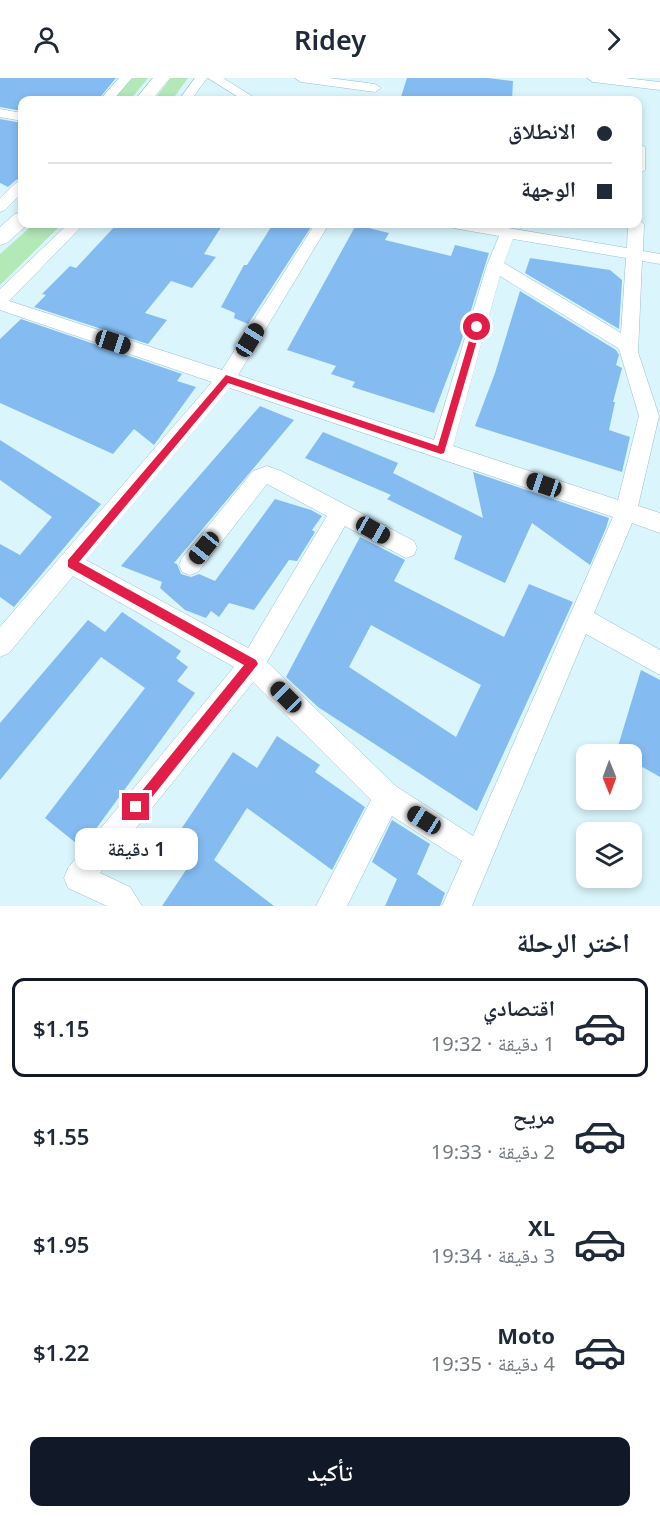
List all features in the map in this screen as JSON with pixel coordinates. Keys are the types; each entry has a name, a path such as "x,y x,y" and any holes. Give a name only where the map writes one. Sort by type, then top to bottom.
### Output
{"street":[{"path":"110,96 126,78"},
{"path":"146,96 162,78"},
{"path":"188,96 201,78"},
{"path":"214,78 244,96"},
{"path":"301,78 374,89"},
{"path":"593,78 637,80 660,86"},
{"path":"635,96 637,80"},
{"path":"0,112 18,116"},
{"path":"0,207 18,189"},
{"path":"0,238 18,222"},
{"path":"0,299 73,228"},
{"path":"0,645 226,379 320,228"},
{"path":"484,228 660,259"},
{"path":"629,352 636,228"},
{"path":"441,451 495,265 508,232"},
{"path":"457,906 626,512 649,416 629,352 624,343 495,265"},
{"path":"0,304 660,523"},
{"path":"190,565 264,475 274,477 406,548"},
{"path":"127,906 120,897 78,879 252,664 341,512"},
{"path":"71,563 252,664 387,797 479,856"},
{"path":"580,618 660,663"},
{"path":"331,906 387,797"}],"green space":[{"path":"131,78 148,78 133,96 115,96"},
{"path":"171,78 188,78 175,96 157,96"},
{"path":"29,228 58,228 0,285 0,254"}],"building":[{"path":"0,78 116,78 101,96 18,96 18,110 0,107"},
{"path":"407,78 488,78 513,81 512,96 401,96"},
{"path":"0,119 18,122 18,179 8,187 0,183"},
{"path":"113,228 220,228 204,254 216,257 192,288 171,281 145,313 167,320 148,344 34,307 46,295 42,294 70,266 76,268"},
{"path":"270,228 310,228 248,324 234,318 235,313 221,307 244,265 247,265"},
{"path":"354,228 368,228 389,233 385,240 451,256 455,245 489,253 461,342 434,413 352,387 355,382 331,374 336,366 287,350"},
{"path":"530,258 610,270 622,280 619,329 525,273"},
{"path":"520,291 616,350 619,355 616,365 622,368 613,402 615,402 609,430 630,437 622,472 475,426 495,373"},
{"path":"21,319 182,374 177,381 196,387 154,445 134,429 113,454 0,403 0,339"},
{"path":"260,406 294,420 174,563 177,564 181,574 191,577 199,574 215,581 275,499 311,510 322,516 312,530 315,532 297,561 289,560 254,610 229,603 219,617 211,611 206,618 185,610 160,588 162,582 121,566"},
{"path":"323,432 398,463 393,473 483,518 473,472 609,518 606,528 590,565 532,523 505,583 454,559 462,536 387,499 391,495 305,458"},
{"path":"0,440 101,504 14,607 0,597 0,544 20,555 52,517 0,480"},
{"path":"360,537 405,560 394,581 504,637 529,584 573,602 477,811 318,707 286,677","holes":["371,625 481,685 456,737 349,667"]},
{"path":"122,612 181,651 176,658 188,667 177,681 195,693 82,848 45,818 145,688 101,657 0,780 0,723 88,620 105,632"},
{"path":"641,670 660,680 660,777 642,767 642,744 619,744"},
{"path":"277,736 320,765 315,772 365,807 332,870 247,808 214,860 274,906 162,906 188,867 167,850 233,752 257,768"},
{"path":"392,820 430,844 417,874 445,893 440,906 385,906 397,879 372,862"}],"route":[{"path":"136,807 252,664 71,563 226,379 441,451 477,327"}]}
